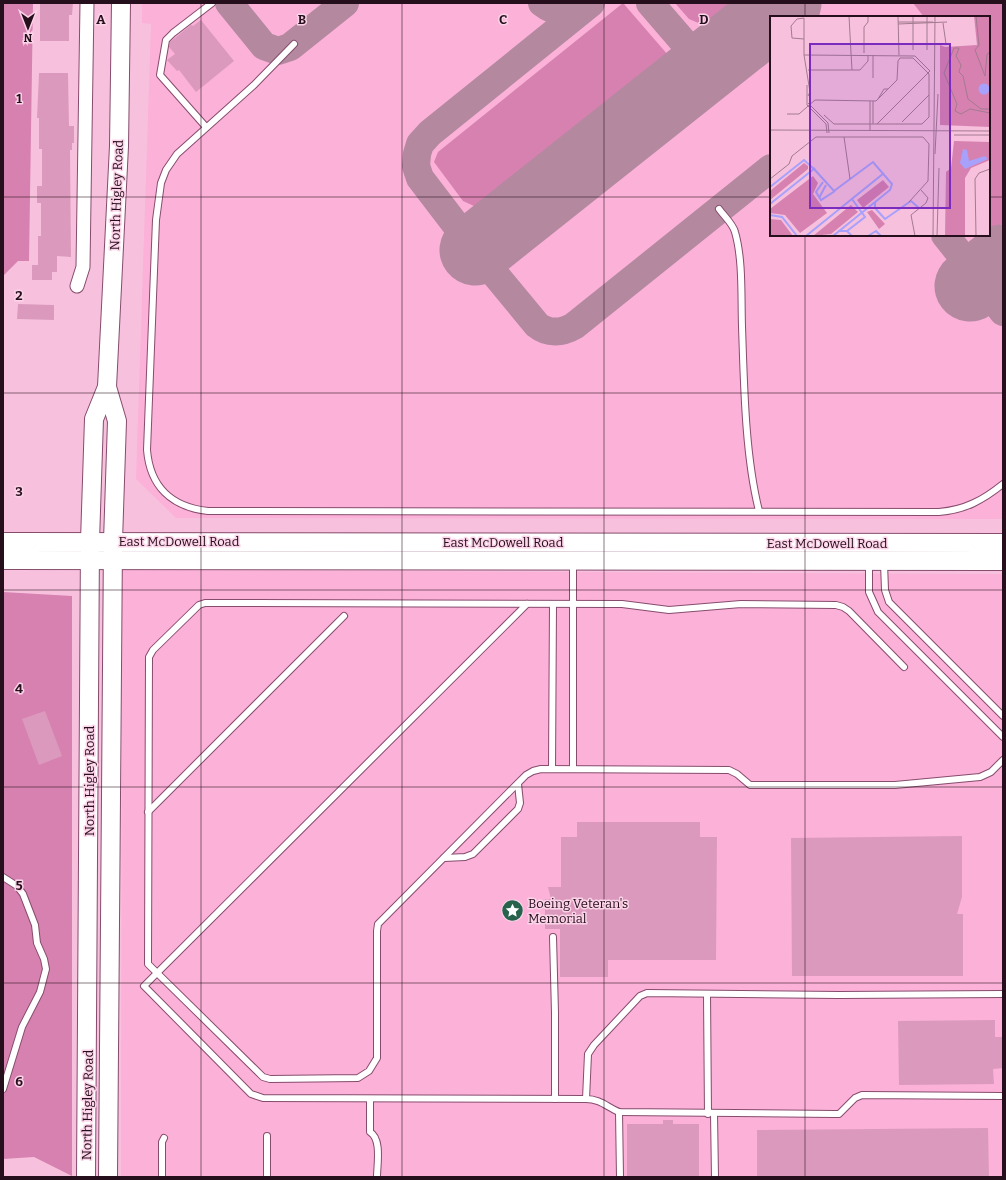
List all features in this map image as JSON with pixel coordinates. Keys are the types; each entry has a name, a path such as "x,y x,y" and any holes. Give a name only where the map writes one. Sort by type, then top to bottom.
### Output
{"main road":[{"name":"North Higley Road","path":"108,1177 113,541 117,421 107,387 118,153 121,3"},
{"name":"North Higley Road","path":"86,1177 90,541 94,419 107,387"},
{"name":"East McDowell Road","path":"3,542 113,541 573,552"},
{"name":"East McDowell Road","path":"3,560 113,561 573,552 876,552 1003,543"},
{"name":"East McDowell Road","path":"876,552 1003,562"}],"street":[{"path":"77,286 83,267 87,3"}],"lane":[{"path":"206,127 160,75 166,40 212,3"},
{"path":"294,44 254,86 177,154 166,170 158,194 147,450 148,463 154,480 173,500 184,506 208,511 948,511 976,503 1003,484"},
{"path":"719,209 734,230 736,239 741,288 750,470 759,511"},
{"path":"572,769 573,552"},
{"path":"876,552 884,590 889,602 1003,716"},
{"path":"876,552 869,592 878,612 1003,737"},
{"path":"904,666 849,611 839,606 741,604 669,610 629,604 205,603 199,605 153,650 149,657 148,964 158,972 263,1077 270,1079 358,1078 369,1071 377,1058 378,924 518,784 533,771 552,769 729,770 737,774 750,785 895,785 980,777 991,772 1003,760"},
{"path":"527,604 144,986 254,1096 268,1099 596,1099 620,1112 839,1114 858,1096 873,1094 1003,1096"},
{"path":"552,604 552,769"},
{"path":"148,812 344,616"},
{"path":"444,858 468,857 478,849 518,809 520,803 518,784"},
{"path":"3,877 17,886 23,894 35,925 37,943 44,959 46,969 40,992 22,1027 3,1089"},
{"path":"553,937 556,1013 556,1099"},
{"path":"586,1099 588,1054 594,1045 640,996 647,993 1003,994"},
{"path":"707,994 714,1177"},
{"path":"370,1099 370,1132 375,1136 377,1142 377,1177"},
{"path":"620,1112 620,1177"},
{"path":"266,1177 267,1136"},
{"path":"162,1177 162,1142 164,1138"}],"shaded area":[{"path":"3,3 33,3 29,261 18,261 3,276"},
{"path":"142,3 1003,3 1003,519 176,518 136,479 151,24 142,23"},
{"path":"623,3 668,55 483,205 474,206 463,201 434,162 438,152"},
{"path":"675,3 733,3 710,22 703,25 689,19"},
{"path":"913,3 1003,3 1003,224 990,229 990,16 923,16"},
{"path":"122,570 1003,574 1003,1177 121,1177"},
{"path":"3,592 72,596 72,1176 34,1157 3,1159"}],"building":[{"path":"40,3 73,3 72,15 69,15 69,41 40,41"},
{"path":"201,20 234,61 196,92 179,70 177,71 167,60 175,54 169,47 170,42 191,25 193,26"},
{"path":"39,73 68,73 69,126 74,126 74,143 72,143 72,150 70,150 71,257 57,256 57,272 52,272 52,280 32,280 32,265 38,265 38,236 41,236 41,203 37,203 37,186 42,186 42,149 39,149 39,118 37,118"},
{"path":"18,304 54,305 54,320 17,319"},
{"path":"45,711 62,756 39,765 22,719"},
{"path":"577,822 700,822 700,837 717,837 716,960 608,960 608,977 560,977 560,929 545,929 545,899 551,899 548,887 561,887 561,837 577,837"},
{"path":"962,836 962,897 957,914 963,914 963,976 792,976 791,838"},
{"path":"995,1020 995,1037 1003,1037 1003,1068 993,1069 994,1084 899,1085 898,1021"},
{"path":"663,1120 673,1120 673,1124 699,1124 699,1177 627,1177 627,1124 663,1124"},
{"path":"988,1128 989,1177 757,1177 757,1130"}],"taxiway":[{"path":"229,3 264,46 278,51 290,47 345,3"},
{"path":"542,3 547,7 563,12 579,10 585,7"},
{"path":"591,3 430,133 420,144 417,154 416,166 420,178 475,250 537,325 546,330 555,332 574,326 770,169"},
{"path":"650,3 706,68"},
{"path":"946,236 980,279"},
{"path":"978,280 1003,312"}],"runway":[{"path":"475,250 786,3"},
{"path":"970,286 1003,260"}],"place":[{"name":"Boeing Veteran's Memorial","path":"512,910"}]}
